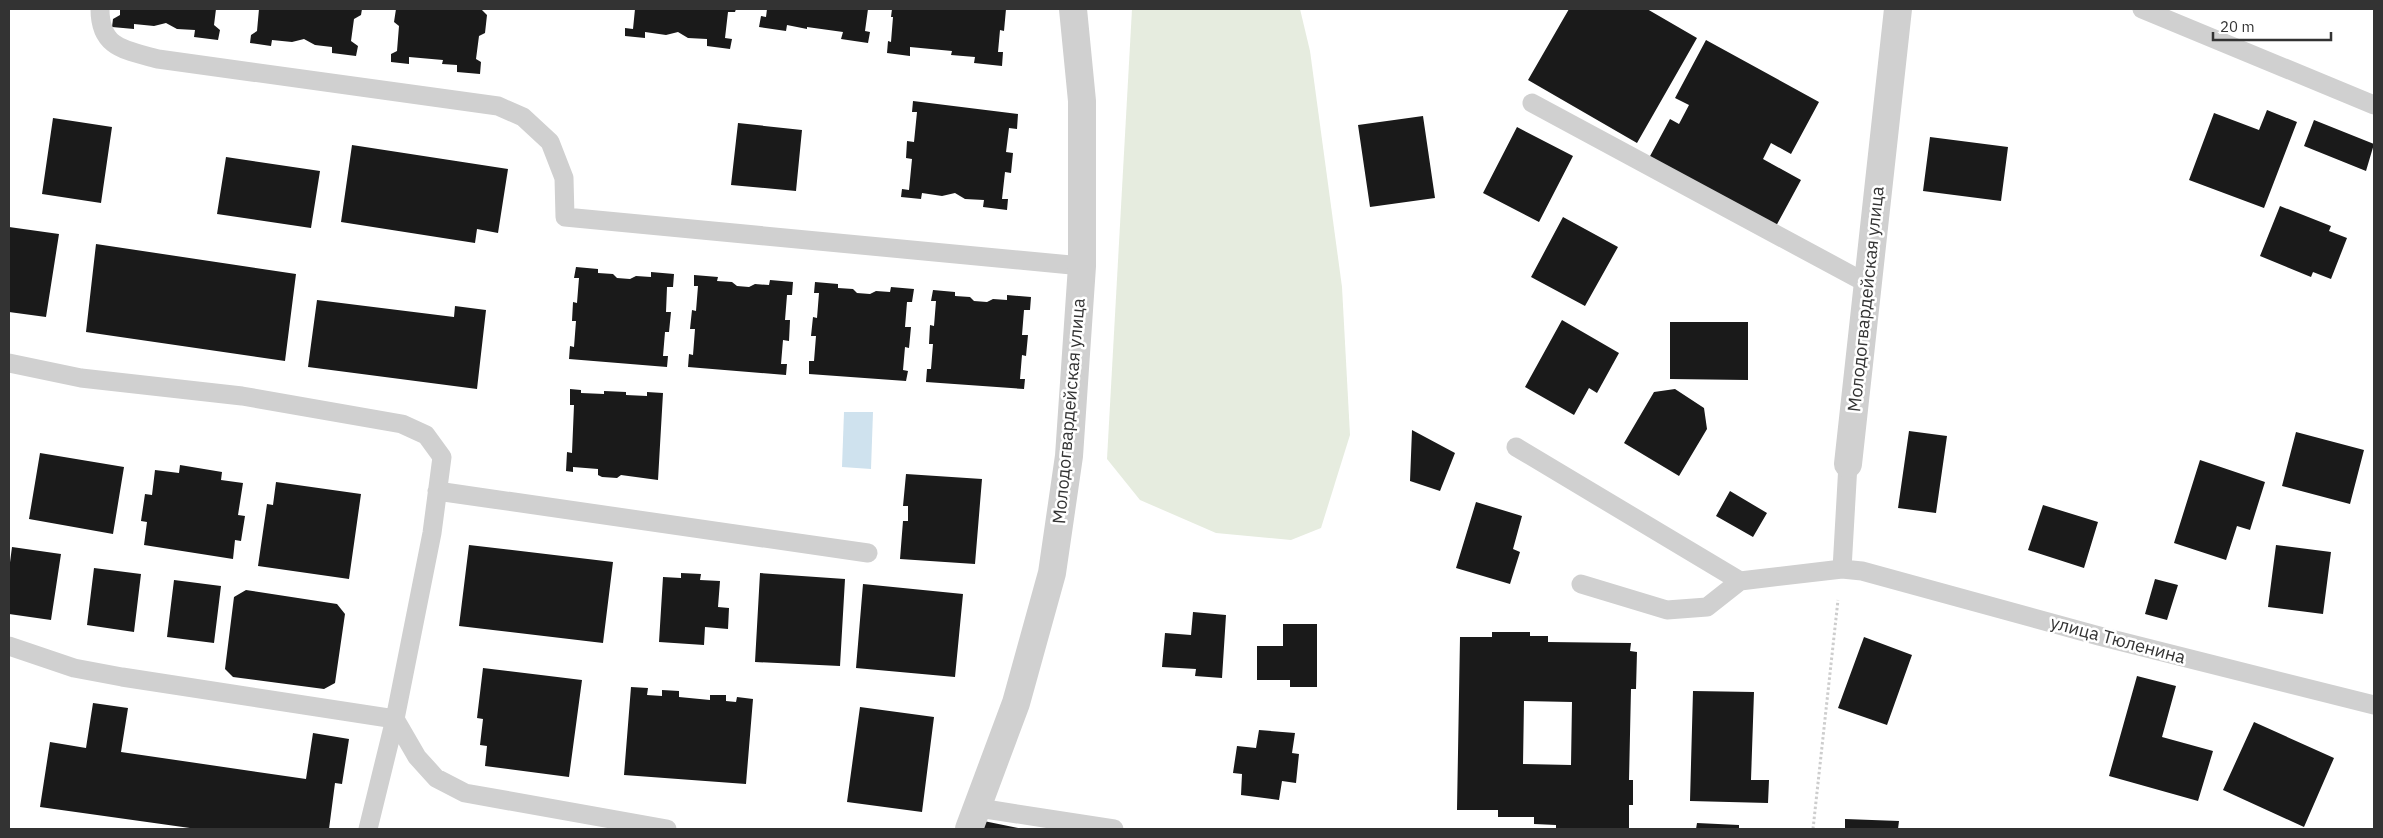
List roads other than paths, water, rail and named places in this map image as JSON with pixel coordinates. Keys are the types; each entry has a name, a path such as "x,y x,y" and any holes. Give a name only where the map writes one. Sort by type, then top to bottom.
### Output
{"street":[{"name":"Молодогвардейская улица","path":"974,818 1016,703 1052,573 1069,456 1082,266 1082,101 1073,9"},
{"name":"Молодогвардейская улица","path":"1848,464 1898,9"}],"lane":[{"path":"100,9 104,33 113,44 158,59 498,106 523,117 550,142 564,178 565,218 1082,266"},
{"path":"2142,9 2374,105"},
{"path":"1532,103 1868,284"},
{"path":"9,363 81,378 242,396 402,424 426,435 442,457 432,533 395,719 368,829"},
{"path":"1516,447 1740,581"},
{"name":"Молодогвардейская улица","path":"1842,569 1848,464"},
{"path":"437,492 868,554"},
{"path":"1581,584 1667,610 1707,608 1740,581 1842,569"},
{"name":"улица Тюленина","path":"1842,569 1862,572 2099,636 2374,705"},
{"path":"9,646 74,668 122,678 395,719"},
{"path":"395,719 417,758 436,778 465,792 667,829"},
{"path":"974,818 1114,829"}],"water":[{"path":"844,412 873,412 871,469 842,467"}]}
